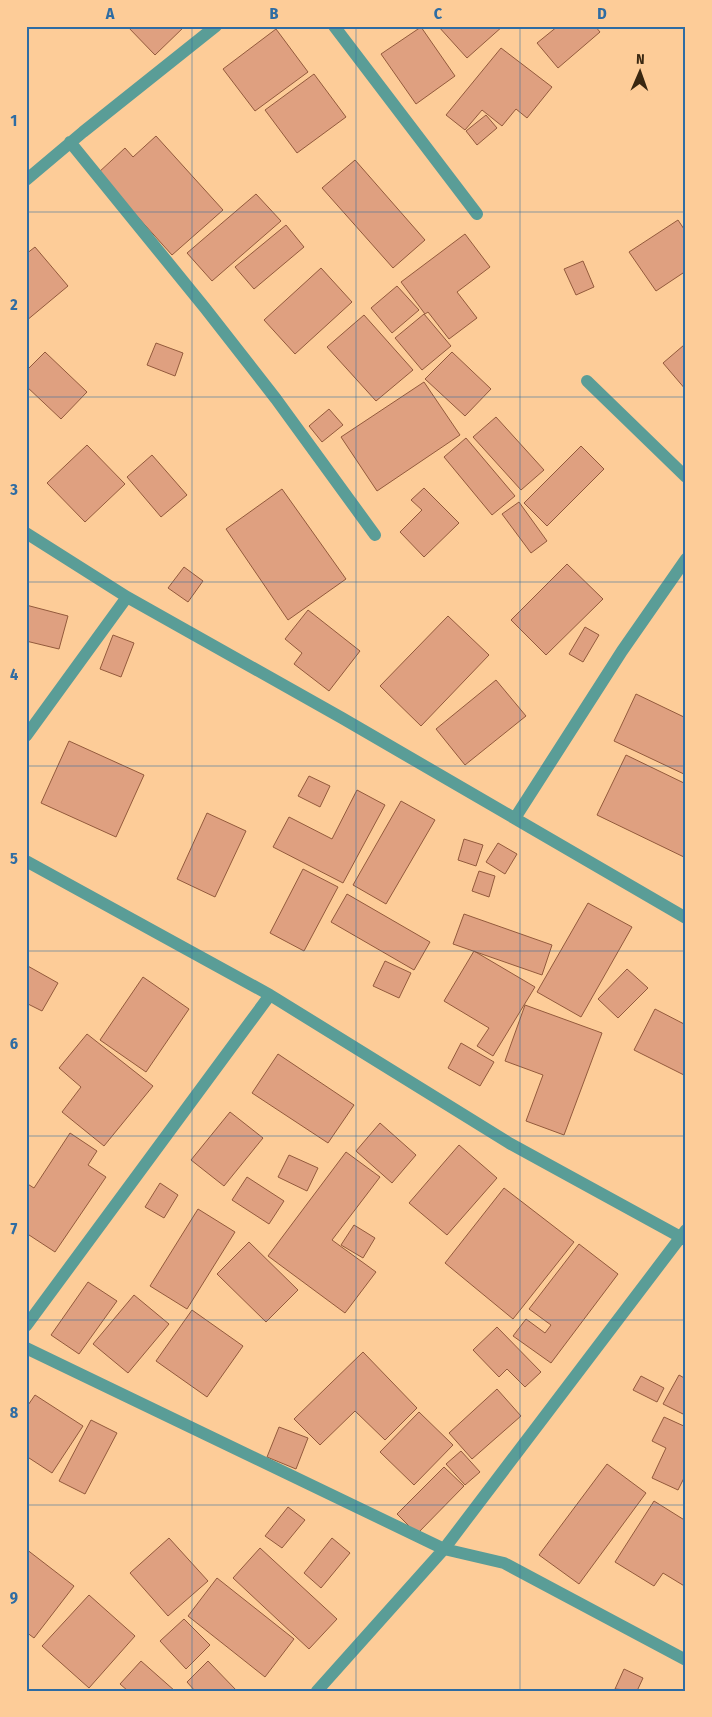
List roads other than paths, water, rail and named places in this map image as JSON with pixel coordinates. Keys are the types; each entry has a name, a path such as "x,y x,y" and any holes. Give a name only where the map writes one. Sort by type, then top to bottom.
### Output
{"street":[{"path":"26,180 70,142 216,26"},
{"path":"334,26 477,214"},
{"path":"70,142 206,308 276,399 375,535"},
{"path":"587,382 686,477"},
{"path":"26,533 127,597 515,818 686,918"},
{"path":"515,818 622,651 686,559"},
{"path":"26,736 127,597"},
{"path":"26,861 270,995 509,1143 684,1236 444,1549 317,1691"},
{"path":"26,1326 270,995"},
{"path":"26,1348 444,1549 504,1563 686,1660"}]}
